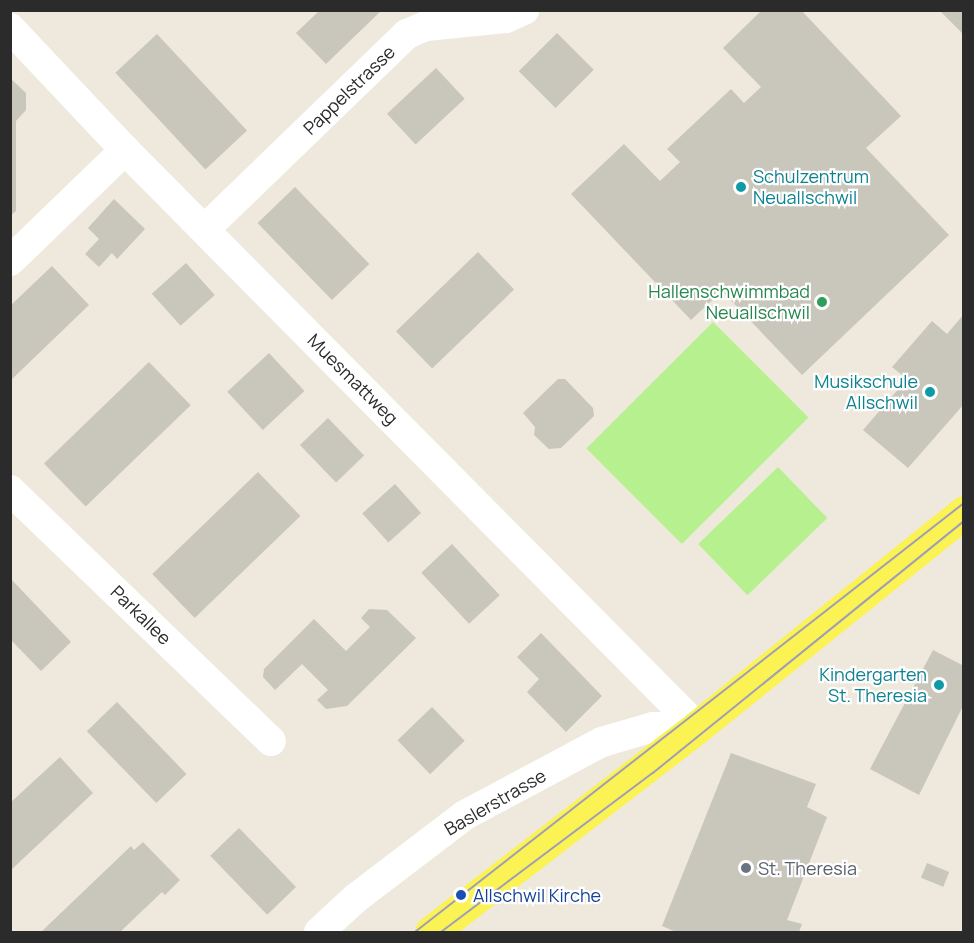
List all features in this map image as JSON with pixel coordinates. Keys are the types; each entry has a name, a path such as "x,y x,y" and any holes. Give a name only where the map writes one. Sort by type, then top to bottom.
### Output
{"main road":[{"path":"445,929 963,512"}],"street":[{"name":"Pappelstrasse","path":"205,229 407,34 426,26 506,18 524,10"},
{"name":"Muesmattweg","path":"10,28 125,150 205,229 489,498 697,728"},
{"path":"10,261 125,150"},
{"name":"Parkallee","path":"10,490 271,741"},
{"name":"Baslerstrasse","path":"319,933 356,898 429,840 465,816 541,774 602,742 624,734 653,727 697,728"}],"green space":[{"path":"713,322 808,417 682,544 586,449"},
{"path":"778,467 827,518 747,595 698,544"}],"building":[{"path":"320,10 382,10 326,64 296,33"},
{"name":"Schulzentrum Neuallschwil","path":"762,10 801,10 901,116 866,148 949,235 802,375 722,291 691,320 571,194 624,144 660,181 680,162 667,149 731,89 744,103 761,87 723,48"},
{"path":"939,10 964,10 964,35"},
{"path":"557,33 594,70 556,108 519,71"},
{"path":"157,34 247,131 205,169 115,73"},
{"path":"436,68 465,99 416,144 387,114"},
{"path":"10,78 26,93 26,110 16,121 16,211 10,216"},
{"path":"295,187 369,264 332,300 258,223"},
{"path":"114,199 145,229 117,259 112,253 99,267 85,254 99,239 88,228"},
{"path":"478,252 514,289 432,369 396,331"},
{"path":"186,263 215,295 181,326 152,294"},
{"path":"52,266 89,305 10,381 10,306"},
{"name":"Musikschule Allschwil","path":"964,314 964,404 908,468 863,430 907,379 892,367 932,321 947,334"},
{"path":"269,353 304,391 263,430 227,392"},
{"path":"149,362 191,405 86,507 44,463"},
{"path":"558,379 565,379 593,408 594,416 561,448 549,449 534,435 535,427 523,413"},
{"path":"328,418 364,455 336,482 300,445"},
{"path":"258,472 300,516 195,618 152,574"},
{"path":"395,484 421,513 388,542 362,513"},
{"path":"452,544 500,595 469,624 421,573"},
{"path":"10,578 71,642 41,671 10,639"},
{"path":"369,609 387,610 416,638 347,706 326,709 317,700 328,690 302,664 275,690 263,677 264,669 314,619 346,651 370,627 361,618"},
{"path":"541,633 602,696 566,732 527,692 539,679 517,657"},
{"path":"933,650 964,666 964,704 919,795 870,769"},
{"path":"117,702 186,774 156,803 87,731"},
{"path":"432,707 465,741 430,774 397,740"},
{"name":"St. Theresia","path":"731,753 816,784 807,807 827,817 787,920 802,924 799,932 676,932 662,926"},
{"path":"60,757 93,793 10,871 10,803"},
{"path":"239,828 296,887 267,915 210,856"},
{"path":"143,842 180,880 165,895 162,892 120,932 41,932 131,846 134,850"},
{"path":"927,863 949,872 943,887 921,878"}],"tram line":[{"path":"415,932 964,503"},
{"path":"441,932 653,773 964,521"}],"place":[{"name":"Schulzentrum Neuallschwil","path":"741,187"},
{"name":"Hallenschwimmbad Neuallschwil","path":"822,302"},
{"name":"Musikschule Allschwil","path":"930,392"},
{"name":"Kindergarten St. Theresia","path":"939,685"},
{"name":"St. Theresia","path":"746,868"},
{"name":"Allschwil Kirche","path":"461,895"}]}
